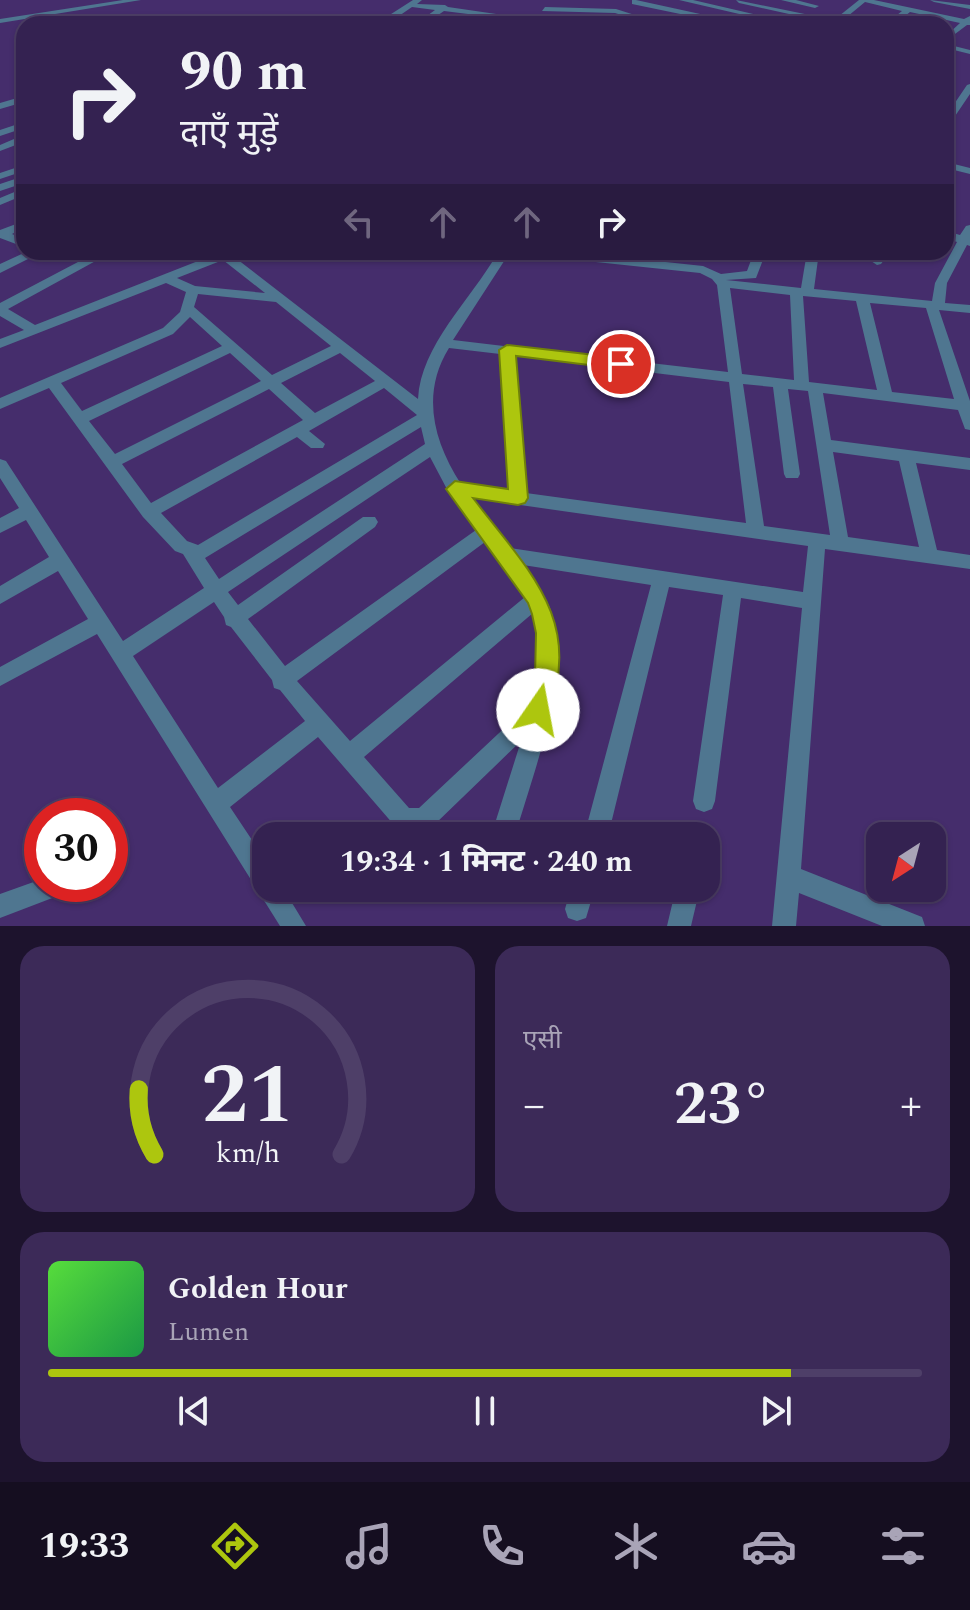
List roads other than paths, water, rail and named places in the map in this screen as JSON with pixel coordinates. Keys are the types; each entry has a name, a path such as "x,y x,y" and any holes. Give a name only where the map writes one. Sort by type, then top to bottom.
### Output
{"street":[{"path":"31,16 137,0"},
{"path":"432,16 456,0"},
{"path":"683,0 755,16"},
{"path":"718,16 738,0 807,16"},
{"path":"785,0 815,6"},
{"path":"802,15 823,0"},
{"path":"847,16 864,0 944,16"},
{"path":"934,0 970,7"},
{"path":"626,12 635,1 689,16"},
{"path":"394,16 414,2 495,16"},
{"path":"546,5 626,12 637,16"},
{"path":"900,16 909,9"},
{"path":"1,10 11,19"},
{"path":"0,21 16,18"},
{"path":"954,116 970,87"},
{"path":"0,202 16,194"},
{"path":"12,196 16,198"},
{"path":"968,236 941,283 934,305 970,425"},
{"path":"0,269 19,260"},
{"path":"0,309 91,260"},
{"path":"0,344 211,260"},
{"path":"236,260 424,415"},
{"path":"499,260 426,379 424,415 433,447 455,489 537,598 547,633 546,678 507,822"},
{"path":"593,260 801,292 970,309"},
{"path":"702,260 716,278 735,377 756,532"},
{"path":"716,278 752,275 757,260"},
{"path":"811,260 801,292 808,386 824,445 840,544"},
{"path":"166,278 193,290 279,298"},
{"path":"0,404 168,331 181,321 193,290"},
{"path":"862,298 886,395"},
{"path":"188,308 314,421"},
{"path":"0,309 34,330"},
{"path":"446,343 966,406"},
{"path":"79,419 232,347"},
{"path":"113,462 340,347"},
{"path":"507,350 518,498"},
{"path":"149,512 386,381"},
{"path":"52,382 149,512 181,546 199,553 424,415"},
{"path":"780,383 792,474"},
{"path":"297,430 317,444"},
{"path":"824,445 970,464"},
{"path":"120,654 433,447"},
{"path":"906,455 930,557"},
{"path":"0,465 252,861"},
{"path":"455,489 970,562"},
{"path":"0,526 29,511"},
{"path":"233,619 369,522"},
{"path":"281,681 487,531"},
{"path":"784,926 817,541"},
{"path":"190,551 233,619 281,681 402,817 413,821 426,817 538,710"},
{"path":"506,555 812,601"},
{"path":"0,596 60,560"},
{"path":"600,822 662,579"},
{"path":"704,801 733,589"},
{"path":"348,756 537,598"},
{"path":"0,677 100,622"},
{"path":"216,804 319,723"},
{"path":"790,877 913,926"},
{"path":"2,907 24,898"},
{"path":"278,902 294,926"},
{"path":"679,926 685,902"}]}
